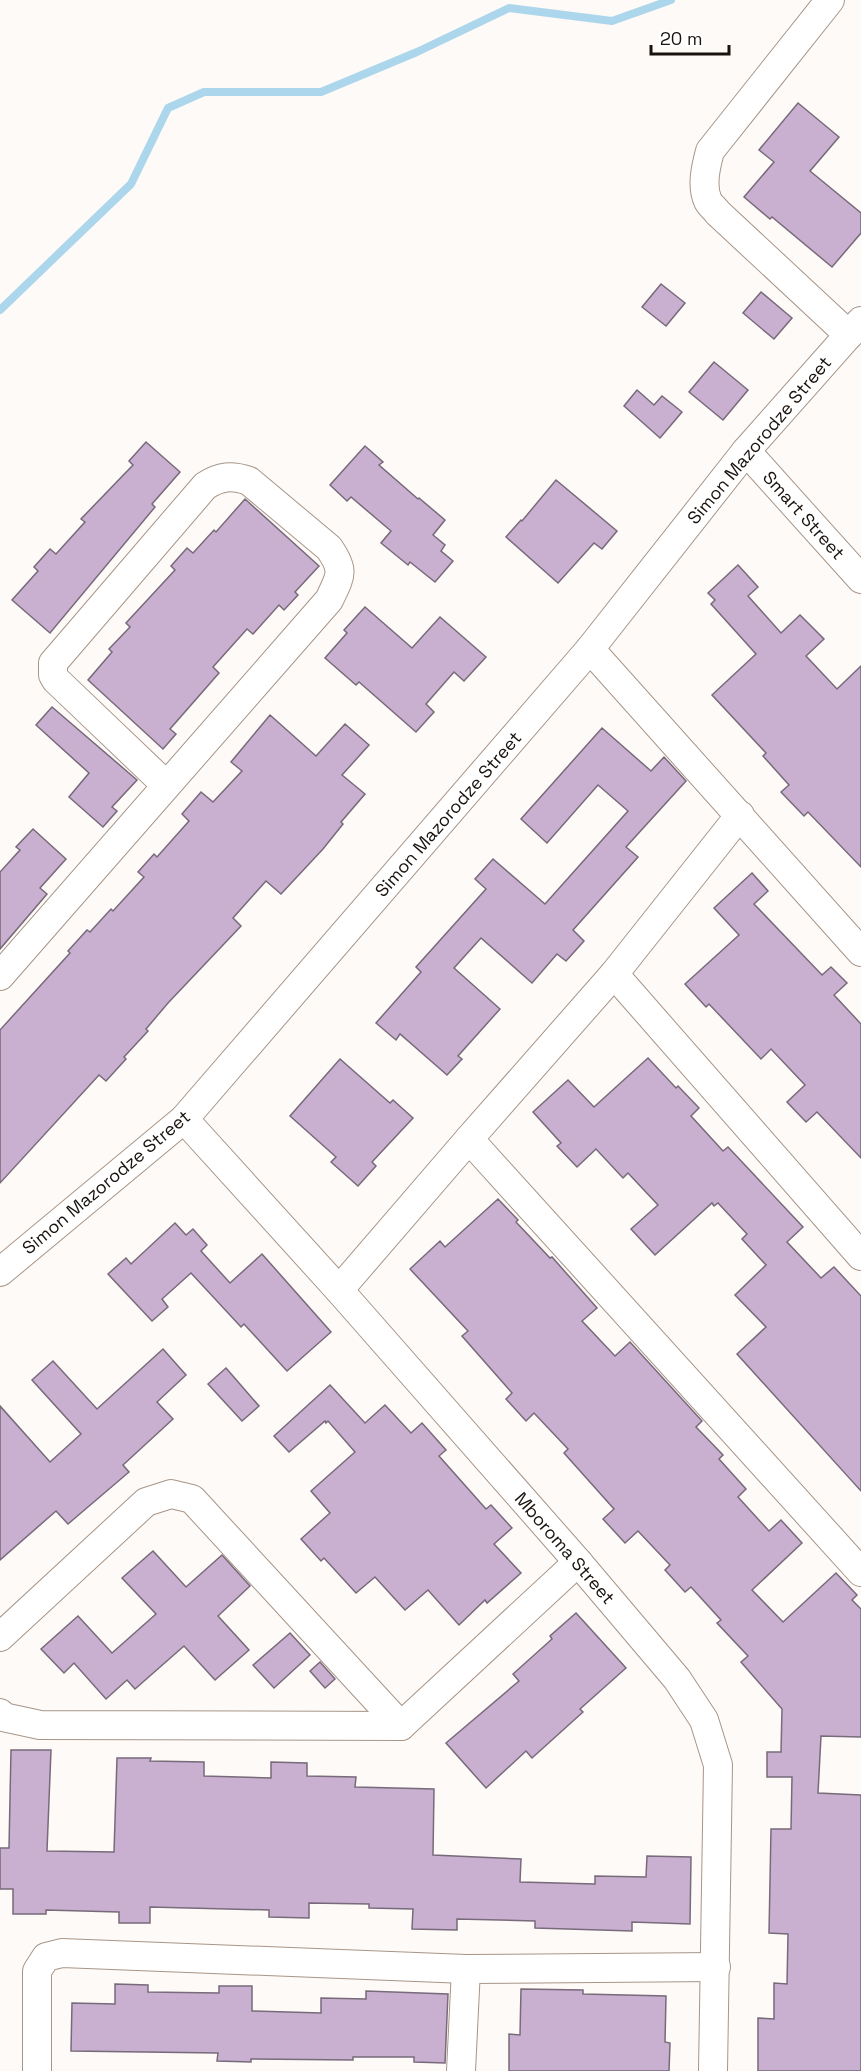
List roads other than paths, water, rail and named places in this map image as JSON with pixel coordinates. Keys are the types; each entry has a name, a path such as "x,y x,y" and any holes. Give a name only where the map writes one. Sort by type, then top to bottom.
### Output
{"street":[{"path":"830,0 710,151 705,169 706,186 708,201 718,213 855,328"},
{"name":"Simon Mazorodze Street","path":"0,1272 184,1119 591,649 746,451 855,328"},
{"name":"Smart Street","path":"746,451 861,579"},
{"path":"0,976 329,600 341,574 339,561 329,548 249,481 239,478 228,476 216,479 205,486 54,663 53,675 56,680 166,785"},
{"path":"591,649 861,952"},
{"path":"339,1290 614,974 740,815"},
{"path":"614,974 861,1256"},
{"name":"Mboroma Street","path":"184,1119 339,1290 578,1562 677,1679 704,1720 718,1765 713,2071"},
{"path":"469,1139 861,1572"},
{"path":"0,1637 146,1502 171,1494 192,1499 401,1726"},
{"path":"0,1713 3,1717 40,1725 401,1726 578,1562"},
{"path":"38,2071 37,1971 46,1957 62,1953 466,1969 716,1968"},
{"path":"461,2071 466,1969"}],"waterway":[{"path":"0,310 131,184 168,108 204,92 321,92 417,52 509,8 612,21 671,0"}]}
